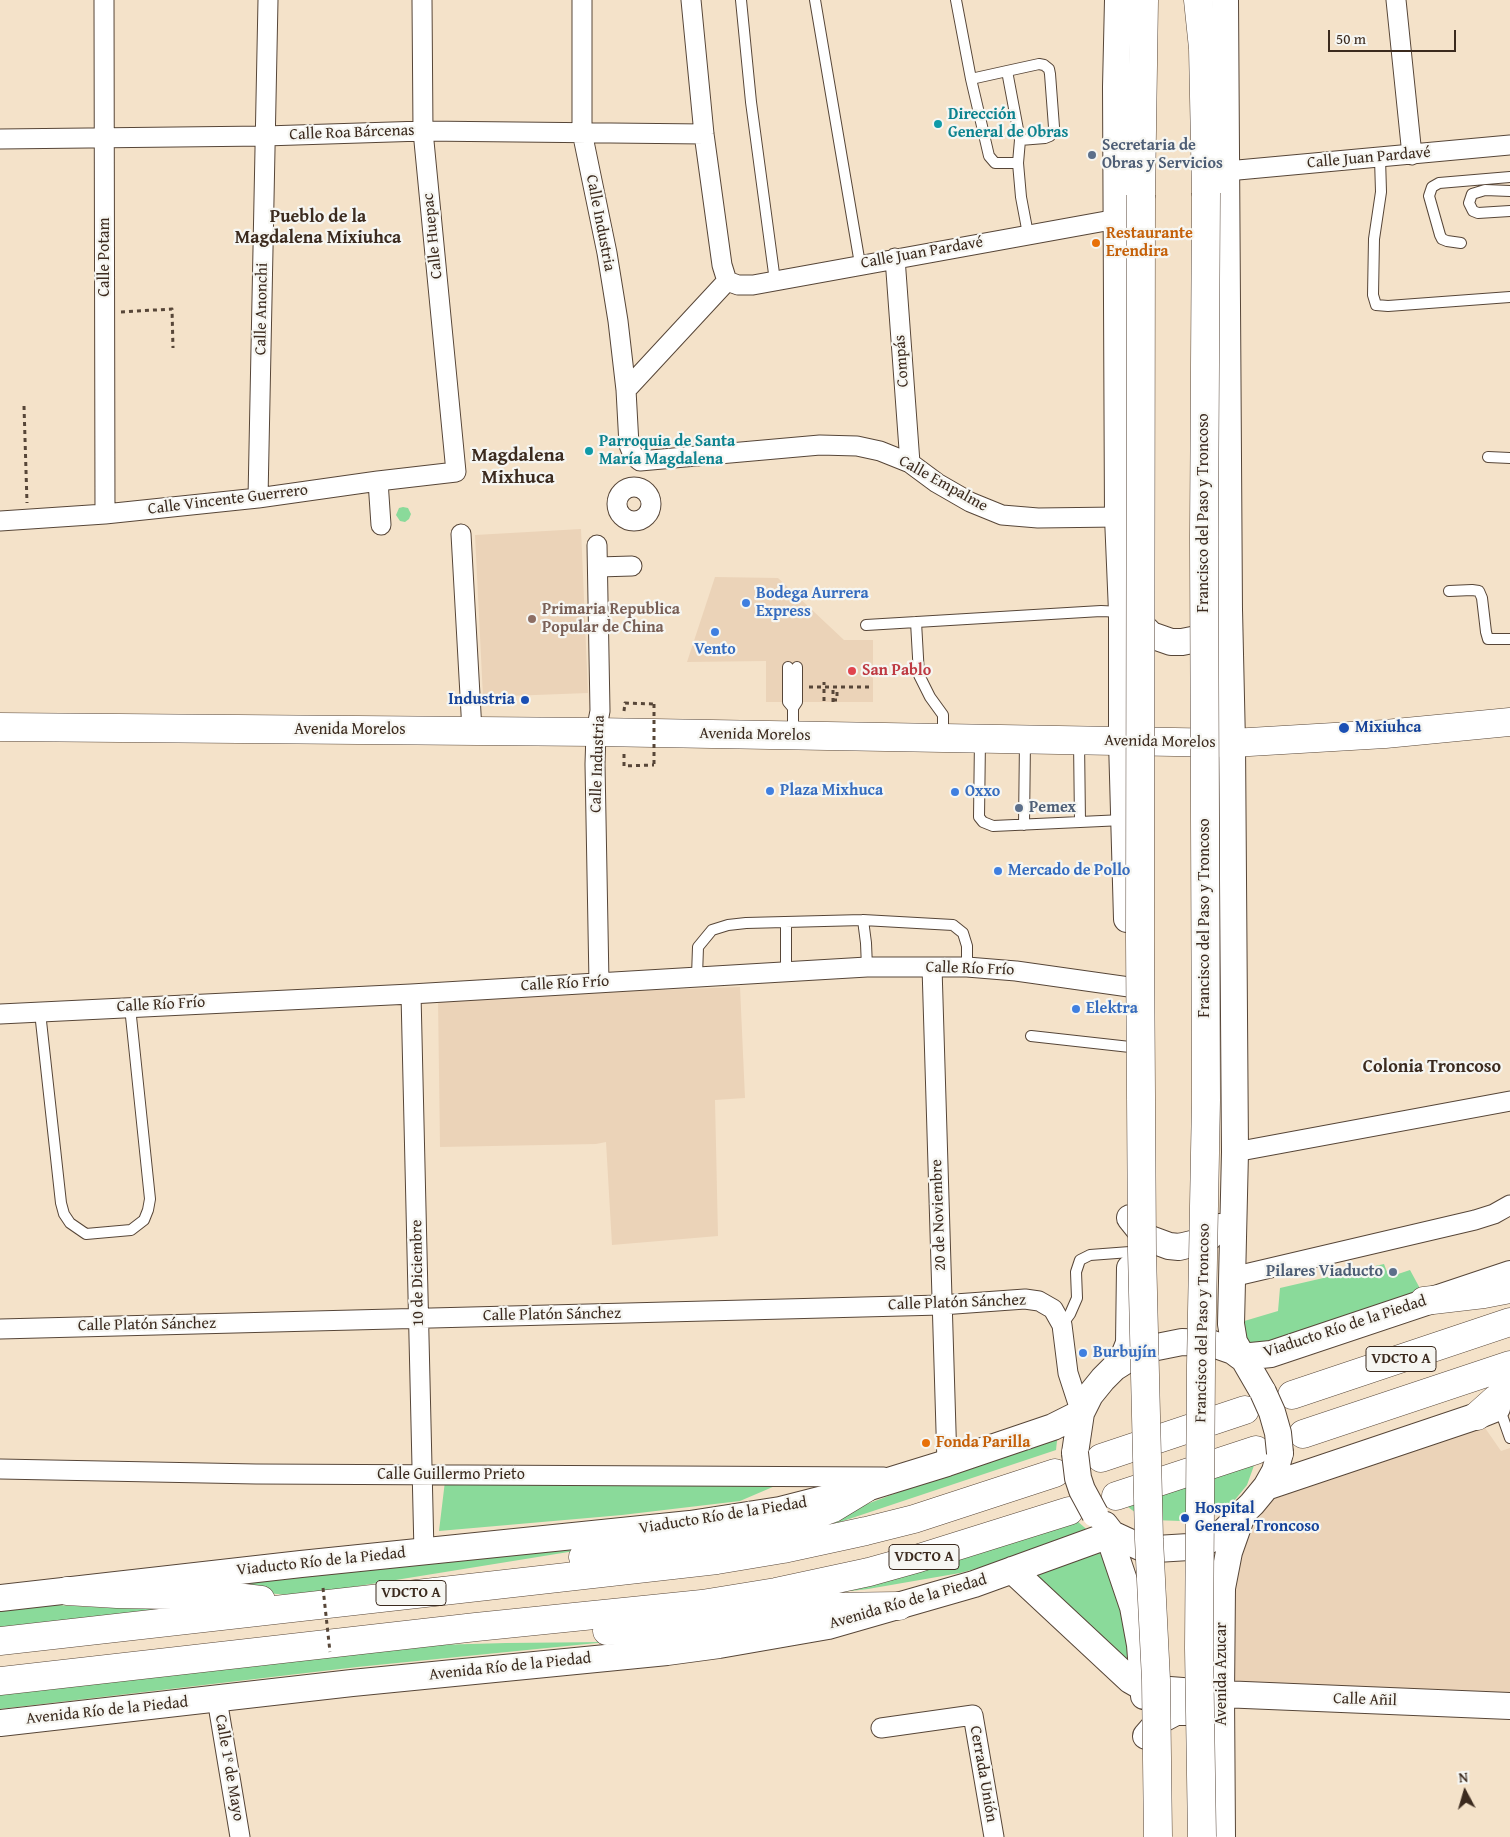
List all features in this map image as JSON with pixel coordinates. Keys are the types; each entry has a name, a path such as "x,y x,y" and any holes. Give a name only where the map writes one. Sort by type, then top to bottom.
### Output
{"main road":[{"path":"1118,0 1116,87 1118,517 1122,612 1124,820 1130,987 1129,1342 1121,1363"},
{"path":"1144,0 1140,939 1142,1241 1149,1539 1156,1680 1158,1837"},
{"name":"Francisco del Paso y Troncoso","path":"1198,0 1203,48 1206,193 1204,537 1206,1100 1199,1648 1202,1837"},
{"path":"1203,48 1205,0"},
{"name":"Francisco del Paso y Troncoso","path":"1225,0 1235,1152 1232,1334 1242,1357 1254,1401 1272,1412 1278,1434 1268,1451 1275,1471 1253,1502"},
{"path":"1122,612 1136,620 1151,635 1161,639 1182,642 1202,638 1224,618 1229,609"},
{"name":"Avenida Morelos","path":"0,727 596,732 1232,743 1385,734 1510,722"},
{"path":"1130,1217 1142,1233 1150,1239 1164,1245 1179,1247 1200,1242 1209,1237 1234,1211"},
{"name":"Viaducto Río de la Piedad","path":"0,1598 306,1563 690,1524 780,1510 903,1477 1053,1427 1081,1413 1090,1395 1103,1379 1121,1363 1136,1354 1152,1348 1182,1342 1210,1343 1242,1357 1271,1354 1424,1301 1510,1274"},
{"path":"1424,1301 1484,1294 1510,1288"},
{"name":"VDCTO A","path":"1292,1395 1510,1322"},
{"name":"VDCTO A","path":"1303,1434 1510,1365"},
{"path":"1254,1401 1088,1455 1077,1470 1082,1490 1082,1513 1112,1534 1140,1547 1156,1549 1189,1547 1220,1535 1253,1502 1499,1404"},
{"path":"1081,1413 1088,1455"},
{"path":"1116,1496 1268,1451"},
{"name":"VDCTO A","path":"0,1641 317,1597 418,1593 717,1560 783,1549 914,1519 1055,1473"},
{"path":"418,1593 517,1567 721,1536 795,1522 833,1508 866,1488"},
{"name":"Avenida Azucar","path":"1222,1837 1222,1588 1229,1552 1253,1502"},
{"name":"VDCTO A","path":"0,1681 476,1627 650,1610 776,1592 877,1570 1082,1513"},
{"path":"1112,1534 1012,1570 1130,1680 1144,1688"},
{"path":"1112,1534 1112,1545 1133,1607 1140,1645 1146,1736 1146,1837"},
{"name":"Avenida Río de la Piedad","path":"0,1724 352,1682 617,1657 719,1645 828,1626 974,1584 1012,1570"},
{"path":"67,1591 117,1594 317,1597"},
{"path":"476,1627 501,1634 633,1631 686,1628 828,1607 899,1606"},
{"name":"Calle Añil","path":"1144,1688 1221,1694 1510,1706"},
{"path":"1146,1736 1167,1715 1186,1711 1204,1716 1212,1722 1218,1729 1221,1738"}],"street":[{"name":"Calle Potam","path":"104,0 105,514"},
{"name":"Calle Anonchi","path":"258,498 268,0"},
{"name":"Calle Huepac","path":"422,0 423,131 456,472"},
{"name":"Calle Industria","path":"582,0 582,132 607,253 618,321 626,390 628,446 633,455 640,461"},
{"path":"626,390 727,281 722,265 704,134 691,0"},
{"path":"1396,0 1412,155"},
{"name":"Calle Roa Bárcenas","path":"0,139 265,136 423,131 704,134"},
{"name":"Calle Juan Pardavé","path":"1227,171 1510,145"},
{"name":"Calle Juan Pardavé","path":"727,281 738,285 775,281 860,264 1117,219"},
{"name":"Compás","path":"895,258 910,463"},
{"name":"Calle Empalme","path":"640,461 820,445 857,446 880,451 910,463 937,483 970,502 1002,515 1038,518 1118,517"},
{"path":"640,461 641,488 649,496 651,506 649,512 641,520 630,521 620,514 615,504 625,490 636,487 641,488"},
{"name":"Calle Vincente Guerrero","path":"0,521 105,514 258,498 456,472"},
{"path":"378,481 381,525"},
{"path":"461,534 472,731"},
{"name":"Calle Industria","path":"597,544 600,711 596,732 599,983"},
{"path":"598,567 632,566"},
{"name":"Calle Río Frío","path":"0,1014 130,1006 410,994 786,970 867,967 932,967 1016,971 1130,987"},
{"name":"20 de Noviembre","path":"932,967 947,1463"},
{"name":"10 de Diciembre","path":"410,994 424,1552"},
{"path":"1235,1152 1510,1101"},
{"path":"1232,1277 1475,1220 1494,1214 1510,1205"},
{"name":"Calle Platón Sánchez","path":"0,1329 941,1305 1024,1299 1039,1301 1053,1309 1062,1325"},
{"path":"1062,1325 1068,1373 1081,1413"},
{"name":"Calle Guillermo Prieto","path":"0,1469 256,1474 903,1477"},
{"name":"Calle 1º de Mayo","path":"217,1699 240,1837"},
{"name":"Cerrada Unión","path":"881,1728 973,1715 994,1837"}],"lane":[{"path":"741,0 751,102 775,281"},
{"path":"815,0 860,264"},
{"path":"956,0 991,160 1001,164 1018,163"},
{"path":"972,79 1039,64 1049,69 1053,132 1045,138 1020,140"},
{"path":"1007,71 1020,140 1018,163 1021,197 1028,234"},
{"path":"1380,158 1381,192 1374,239 1373,295 1376,305 1388,306 1510,297"},
{"path":"1461,243 1448,241 1440,236 1430,196 1432,187 1440,183 1510,177"},
{"path":"1510,191 1485,190 1472,194 1469,203 1473,211 1478,213 1510,212"},
{"path":"1488,457 1510,458"},
{"path":"1449,591 1479,591 1482,598 1488,639 1510,639"},
{"path":"866,626 1100,611 1122,612"},
{"path":"916,622 919,675 930,697 944,715 943,738"},
{"path":"792,667 797,702 793,708 793,735"},
{"path":"980,738 980,817 983,822 993,826 1124,820"},
{"path":"1024,825 1025,739"},
{"path":"1079,740 1080,822"},
{"path":"863,920 867,967"},
{"path":"697,976 698,947 712,930 728,925 746,923 863,920 953,926 963,933 967,946 967,968"},
{"path":"786,922 786,970"},
{"path":"40,1012 61,1203 64,1214 70,1223 86,1234 131,1230 144,1220 148,1210 150,1199 130,1006"},
{"path":"1031,1036 1130,1047"},
{"path":"1062,1325 1070,1314 1077,1298 1076,1272 1080,1260 1090,1255 1130,1252"},
{"path":"1499,1404 1510,1438"}],"path":[{"path":"105,313 172,309 172,348"},
{"path":"24,406 27,520"},
{"path":"824,682 824,702"},
{"path":"802,687 871,687"},
{"path":"833,687 833,701 837,700 837,690"},
{"path":"624,712 625,703 654,704 654,765 624,766"},
{"path":"317,1597 330,1652"}],"shaded area":[{"name":"Primaria Republica Popular de China","path":"581,529 588,693 483,697 475,535"},
{"path":"715,577 778,578 844,640 873,640 873,702 766,702 766,661 687,662"},
{"path":"740,987 745,1098 715,1100 718,1236 612,1245 606,1142 596,1144 440,1147 438,998"},
{"path":"1481,1422 1501,1451 1510,1448 1510,1696 1232,1689 1233,1591 1240,1554 1273,1493"}],"green space":[{"path":"399,508 408,508 411,514 405,522 400,521 396,515"},
{"path":"1384,1264 1389,1277 1410,1270 1423,1294 1271,1348 1247,1346 1241,1322 1278,1311 1280,1288"},
{"path":"1058,1432 1056,1450 831,1525 793,1532"},
{"path":"1256,1460 1247,1485 1234,1501 1219,1511 1195,1520 1152,1520 1136,1513 1124,1504"},
{"path":"445,1481 782,1483 740,1501 622,1515 439,1531"},
{"path":"1076,1520 1092,1534 960,1573 868,1589 824,1594"},
{"path":"661,1537 297,1596 182,1589 288,1579"},
{"path":"1099,1551 1114,1585 1135,1670 1032,1574"},
{"path":"56,1605 172,1609 0,1628 0,1609"},
{"path":"607,1642 357,1667 0,1709 0,1690 435,1645"}],"place":[{"name":"Dirección General de Obras","path":"938,124"},
{"name":"Secretaria de Obras y Servicios","path":"1092,155"},
{"name":"Restaurante Erendira","path":"1096,243"},
{"name":"Parroquia de Santa María Magdalena","path":"589,451"},
{"name":"Bodega Aurrera Express","path":"746,603"},
{"name":"Primaria Republica Popular de China","path":"532,619"},
{"name":"Vento","path":"715,632"},
{"name":"San Pablo","path":"852,671"},
{"name":"Industria","path":"525,700"},
{"name":"Mixiuhca","path":"1344,728"},
{"name":"Plaza Mixhuca","path":"770,791"},
{"name":"Oxxo","path":"955,792"},
{"name":"Pemex","path":"1019,808"},
{"name":"Mercado de Pollo","path":"998,871"},
{"name":"Elektra","path":"1076,1009"},
{"name":"Pilares Viaducto","path":"1393,1272"},
{"name":"Burbujín","path":"1083,1353"},
{"name":"Fonda Parilla","path":"926,1443"},
{"name":"Hospital General Troncoso","path":"1185,1518"}],"district":[{"name":"Pueblo de la Magdalena Mixiuhca","path":"318,227"},
{"name":"Magdalena Mixhuca","path":"518,467"},
{"name":"Colonia Troncoso","path":"1432,1067"}]}
